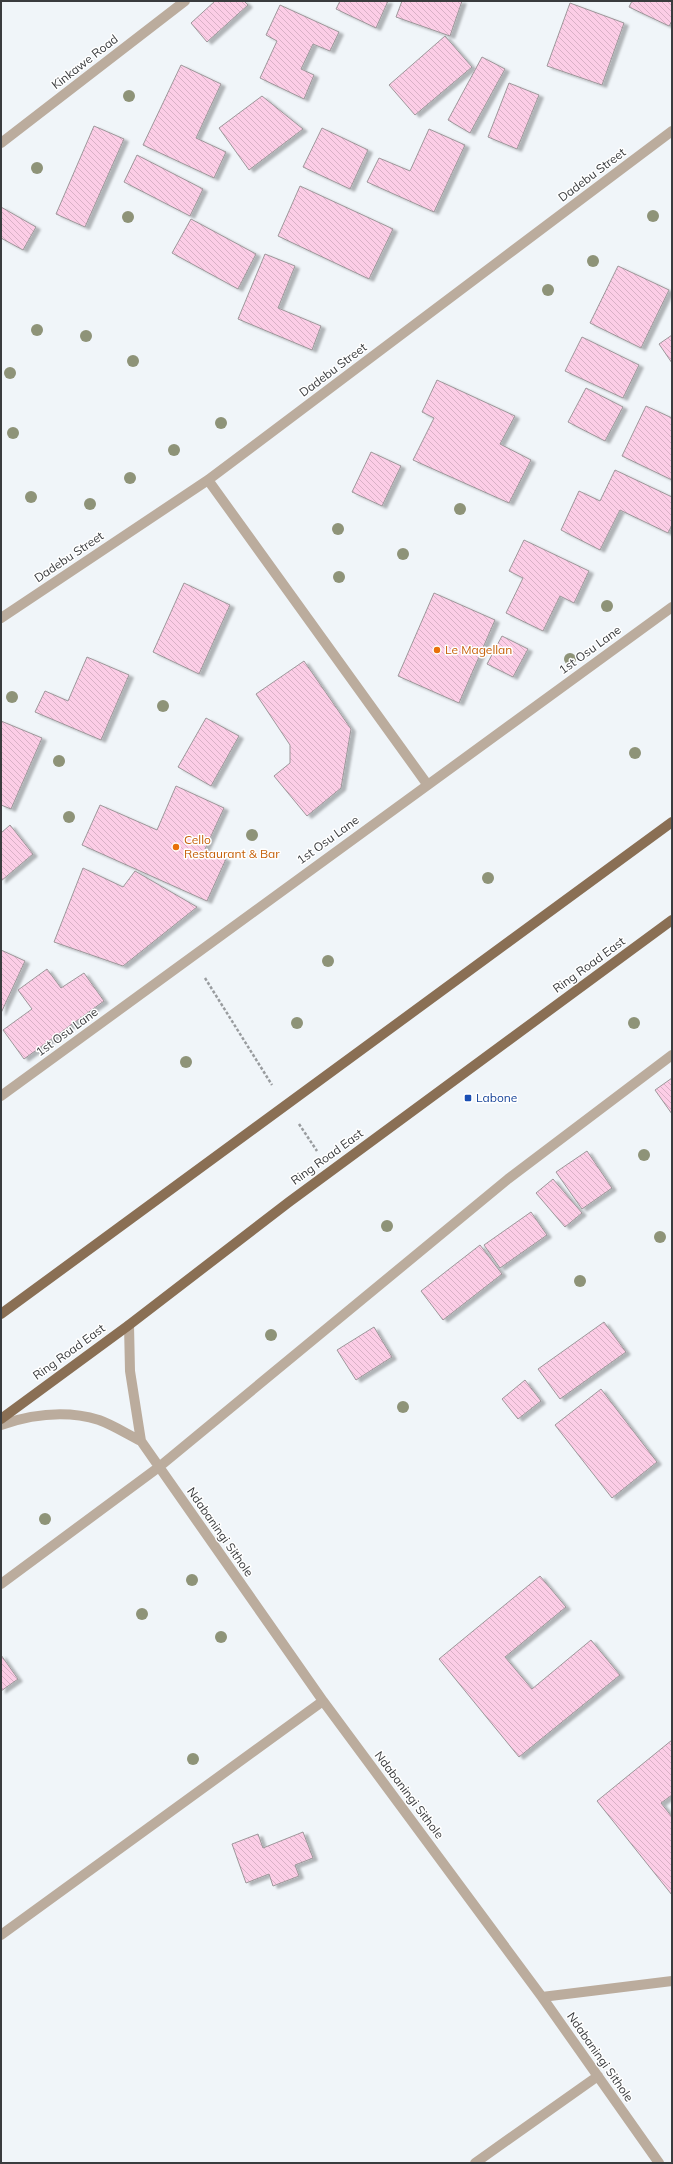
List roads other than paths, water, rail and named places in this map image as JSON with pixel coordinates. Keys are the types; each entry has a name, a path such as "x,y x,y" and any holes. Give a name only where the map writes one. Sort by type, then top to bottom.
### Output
{"main road":[{"path":"1,1314 672,822"},
{"name":"Ring Road East","path":"1,1419 129,1325 331,1170 672,920"}],"street":[{"name":"Kinkawe Road","path":"1,143 185,1"},
{"name":"Dadebu Street","path":"1,618 208,480 672,131"},
{"path":"208,480 427,784"},
{"name":"1st Osu Lane","path":"1,1096 427,784 672,607"},
{"path":"1,1584 158,1467 508,1179 672,1055"},
{"name":"Ndabaningi Sithole","path":"129,1325 130,1371 141,1441 323,1701 542,1997 658,2163"},
{"path":"1,1425 25,1417 59,1414 98,1420 141,1441"},
{"path":"1,1935 323,1701"},
{"path":"542,1997 672,1981"},
{"path":"476,2163 598,2076"}],"place":[{"name":"Le Magellan","path":"437,650"},
{"name":"Cello Restaurant & Bar","path":"176,847"},
{"name":"Labone","path":"468,1098"}]}
